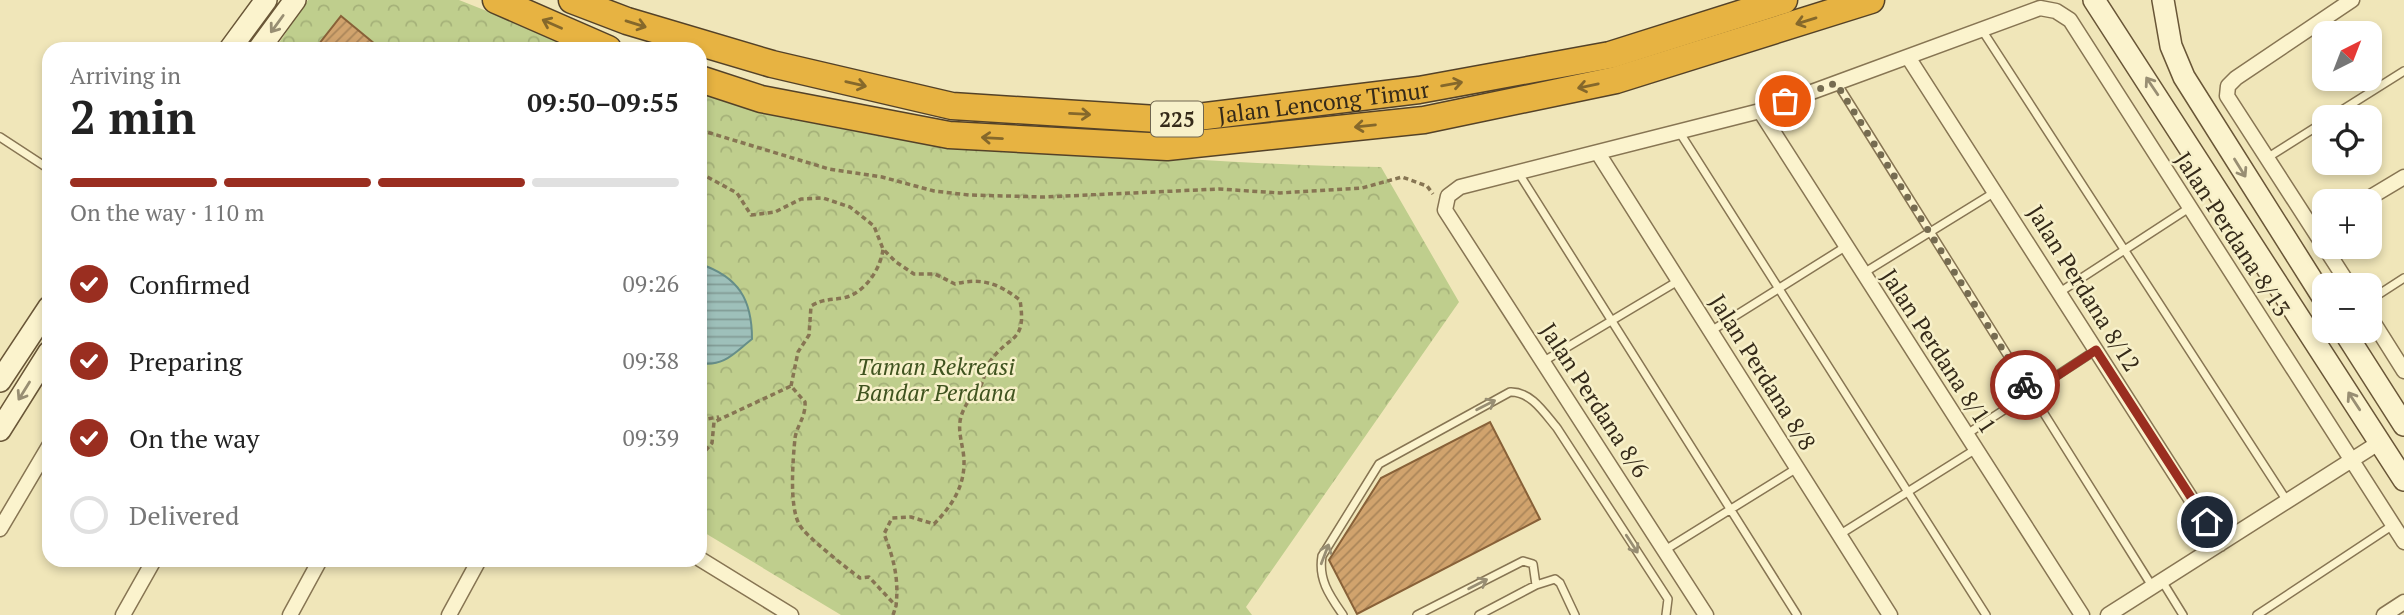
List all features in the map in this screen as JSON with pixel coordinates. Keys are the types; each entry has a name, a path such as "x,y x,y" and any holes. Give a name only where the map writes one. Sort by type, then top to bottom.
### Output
{"highway":[{"path":"496,0 592,42"},
{"name":"Jalan Lencong Timur","path":"572,0 627,22 696,42"},
{"name":"Jalan Lencong Timur","path":"707,45 772,64 952,106 1173,120 1419,90 1610,55 1784,0"},
{"name":"Jalan Lencong Timur","path":"707,81 761,99 948,135 1167,148 1424,120 1616,80 1871,0"}],"street":[{"path":"235,42 266,0"},
{"path":"264,42 295,0"},
{"path":"2094,0 2178,125 2404,480"},
{"path":"2163,0 2171,46 2204,110 2312,280"},
{"path":"2312,220 2227,96 2228,86 2352,0"},
{"name":"Jalan Perdana 8/13","path":"1982,29 2040,8 2056,11 2070,20 2404,542"},
{"path":"1445,210 1448,196 1460,187 1760,111 1982,29"},
{"name":"Jalan Perdana 8/12","path":"1908,57 2220,544"},
{"path":"2178,125 2204,110"},
{"name":"Jalan Perdana 8/11","path":"1760,111 1861,274 2082,615"},
{"name":"Jalan Perdana 8/8","path":"1598,153 1890,615"},
{"path":"2382,190 2404,177"},
{"name":"Jalan Perdana 8/6","path":"1445,210 1706,615"},
{"path":"0,381 42,318"},
{"path":"2382,336 2404,371"},
{"path":"2352,343 2404,425"},
{"path":"0,430 42,363"},
{"path":"2108,615 2380,442"},
{"path":"0,529 42,458"},
{"path":"707,563 790,615"},
{"path":"123,615 150,567"},
{"path":"290,615 316,567"},
{"path":"449,615 475,567"},
{"path":"2384,615 2404,602"}],"lane":[{"path":"1982,29 2287,501"},
{"path":"2350,105 2404,71"},
{"path":"1836,83 1929,235 2031,393 2157,584 2183,615"},
{"path":"2267,158 2312,130"},
{"path":"1680,132 1986,615"},
{"path":"0,137 42,164"},
{"path":"1518,173 1797,615"},
{"path":"1861,274 1929,235 1996,191"},
{"path":"2060,292 2189,208"},
{"path":"1711,331 1844,247"},
{"path":"2382,292 2404,278"},
{"path":"1544,361 1679,280"},
{"path":"1966,434 2096,350"},
{"path":"1343,615 1326,589 1320,569 1322,556 1379,464 1510,392 1518,392 1536,404 1557,428 1668,599 1666,615"},
{"path":"1839,535 1976,449"},
{"path":"1665,550 1797,468"},
{"path":"2258,615 2393,525"},
{"path":"1417,615 1523,561 1533,564 1536,585"},
{"path":"1479,615 1548,580 1560,583 1575,615"}],"path":[{"path":"707,132 829,169 958,194 1044,197 1219,189 1280,193 1362,188 1402,177 1427,186 1445,210"},
{"path":"707,177 737,193 751,215 775,212 801,199 823,198 850,207 873,226 883,249 914,274 935,274 955,284 972,280 1000,285 1020,300 1024,324 1017,335 988,364 981,386 966,404 957,429 964,452 964,480 947,511 934,524 911,517 892,518 884,534 894,559 898,583 893,615"},
{"path":"791,386 798,352 809,335 811,306 824,298 845,298 859,289 874,276 882,260 883,249"},
{"path":"707,419 722,416 791,386"},
{"path":"791,386 805,402 806,415 795,435 793,483 799,524 842,565 860,578 869,577 896,606"},
{"path":"707,449 712,443 714,422 722,416"}],"green space":[{"path":"308,0 459,0 565,42 280,42"},
{"name":"Taman Rekreasi Bandar Perdana","path":"707,93 801,121 958,145 1282,164 1381,167 1459,302 1246,607 1252,615 841,615 707,534"}],"water":[{"path":"707,267 725,276 741,292 749,313 752,339 728,358 708,364"}],"building":[{"path":"341,16 373,42 321,42"},
{"path":"1490,422 1540,519 1357,614 1329,560 1381,478"}],"way so far":[{"path":"1785,101 1836,83 2025,385"}],"route":[{"path":"2025,385 2031,393 2096,350 2207,522"}]}
